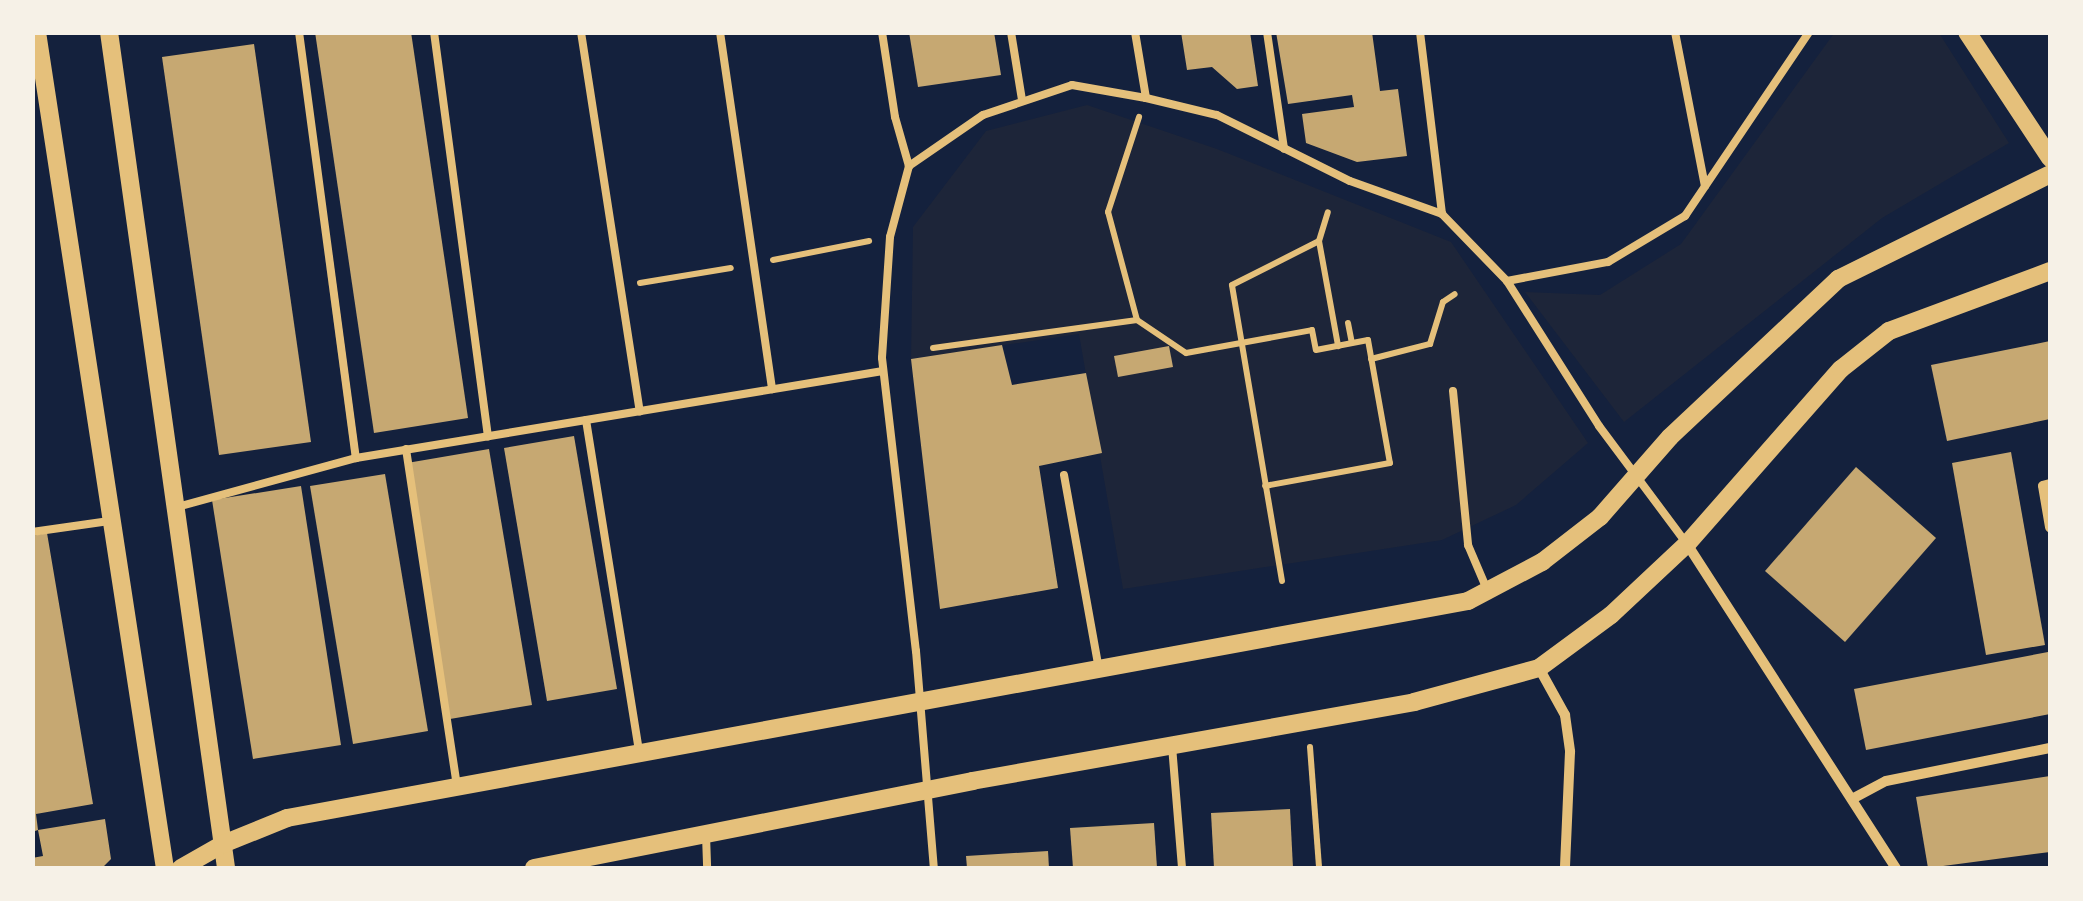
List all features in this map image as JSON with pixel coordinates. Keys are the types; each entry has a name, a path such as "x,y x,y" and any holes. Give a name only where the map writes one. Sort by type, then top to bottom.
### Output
{"street":[{"path":"37,32 165,868"},
{"path":"110,32 226,868"},
{"path":"1967,32 2050,158"},
{"path":"181,868 223,844 287,818 1431,610 1488,593 1542,562 1600,517 1670,438 1838,279 2050,174"},
{"path":"534,868 927,790 1414,702 1539,668 1611,615 1687,544 1842,369 1889,331 2050,271"},
{"path":"2046,485 2050,527"},
{"path":"1687,544 1896,868"},
{"path":"1539,668 1565,716 1570,752 1564,868"},
{"path":"1852,799 1886,781 2050,748"}],"lane":[{"path":"298,32 356,458"},
{"path":"434,32 488,436"},
{"path":"581,32 640,411"},
{"path":"720,32 772,388"},
{"path":"882,32 895,117 909,166 890,237 884,371 934,868"},
{"path":"1011,32 1022,100"},
{"path":"1136,32 1146,98"},
{"path":"1267,32 1284,149"},
{"path":"1420,32 1442,214"},
{"path":"1675,32 1705,186"},
{"path":"1507,281 1608,262 1685,216 1809,32"},
{"path":"909,166 983,115 1072,84 1217,114 1350,181 1442,214 1507,281 1634,477 1687,544"},
{"path":"175,507 356,458 884,371"},
{"path":"1453,391 1468,546 1488,593"},
{"path":"586,420 640,756"},
{"path":"406,450 457,788"},
{"path":"1064,475 1098,670"},
{"path":"32,532 109,521"},
{"path":"1172,746 1182,868"},
{"path":"706,835 707,868"}],"path":[{"path":"1146,98 1108,212 1137,320 1186,353 1312,330 1316,350 1368,340 1390,463 1265,486"},
{"path":"1328,212 1319,241 1338,346"},
{"path":"1282,581 1232,285 1319,241"},
{"path":"1371,359 1430,344 1443,302 1455,294"},
{"path":"933,348 1137,320"},
{"path":"1348,323 1352,343"},
{"path":"1308,720 1320,868"}],"shaded area":[{"path":"1835,32 1939,33 2009,143 1882,218 1624,422 1525,292 1600,295 1681,244"},
{"path":"1087,105 1217,149 1451,242 1588,443 1516,505 1442,540 1123,589 1079,334 911,359 913,227 986,131"}],"building":[{"path":"315,32 411,32 468,418 374,433"},
{"path":"909,32 994,32 1001,75 918,87"},
{"path":"1181,32 1250,32 1258,86 1237,89 1212,67 1187,70"},
{"path":"1276,32 1372,32 1380,91 1398,89 1407,156 1357,162 1306,143 1302,114 1354,107 1352,95 1288,104"},
{"path":"254,44 311,442 219,455 162,57"},
{"path":"2050,341 2050,419 1947,441 1931,365"},
{"path":"1002,345 1012,385 1086,373 1102,453 1039,466 1058,588 940,609 911,359"},
{"path":"1169,346 1173,367 1118,377 1114,356"},
{"path":"574,436 617,689 547,701 504,448"},
{"path":"489,449 532,705 450,719 407,463"},
{"path":"2011,452 2045,645 1986,655 1952,463"},
{"path":"1856,467 1936,538 1845,642 1765,571"},
{"path":"385,474 428,731 353,744 310,486"},
{"path":"301,486 341,745 253,759 212,500"},
{"path":"47,533 93,804 36,814 38,830 32,832 32,536"},
{"path":"2048,652 2050,714 1866,750 1854,689"},
{"path":"2050,776 2050,852 1928,868 1916,797"},
{"path":"1290,809 1293,868 1214,868 1211,813"},
{"path":"105,819 111,859 102,868 32,868 32,858 43,856 38,830"},
{"path":"1154,823 1157,868 1073,868 1070,828"},
{"path":"1048,851 1049,868 967,868 966,856"}]}
